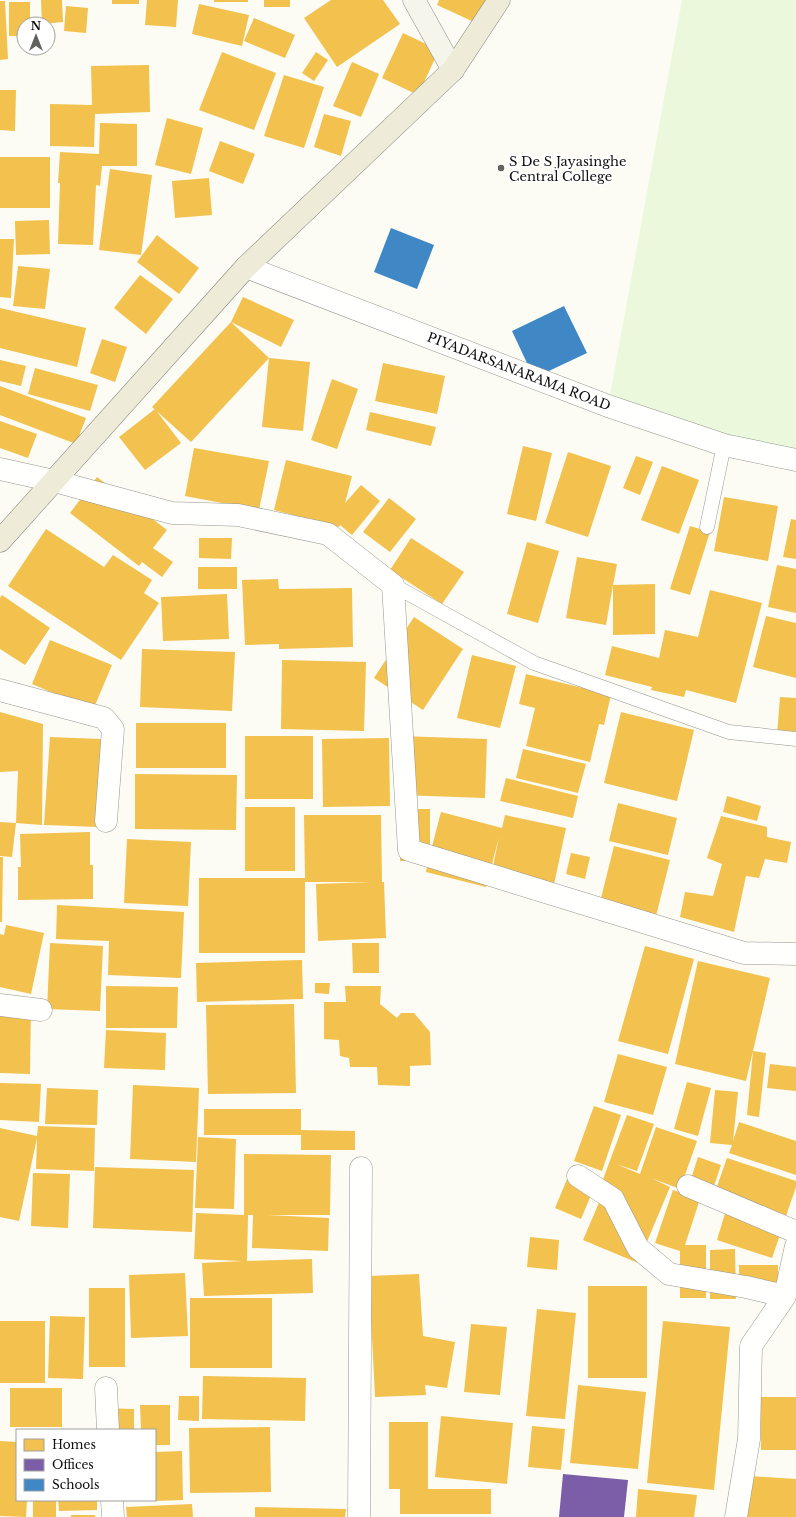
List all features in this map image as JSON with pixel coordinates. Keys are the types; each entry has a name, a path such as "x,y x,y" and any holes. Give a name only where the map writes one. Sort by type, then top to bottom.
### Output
{"main road":[{"path":"0,540 246,267 453,70 499,0"}],"street":[{"path":"414,0 453,70"},
{"name":"PIYADARSANARAMA ROAD","path":"246,267 608,406 724,445 796,460"},
{"path":"0,469 54,481 172,513 238,515 328,534 393,585 409,850 744,952 796,954"},
{"path":"0,690 104,718 113,729 106,821"},
{"path":"0,1005 41,1010"},
{"path":"359,1517 361,1168"},
{"path":"578,1176 613,1199 638,1248 669,1274 746,1287 785,1296"},
{"path":"688,1186 796,1232"},
{"path":"736,1517 749,1439 751,1346 785,1296 796,1246"},
{"path":"106,1388 108,1429"},
{"path":"112,1501 112,1517"}],"lane":[{"path":"707,527 724,445"},
{"path":"393,585 534,663 729,732 796,739"}],"green space":[{"path":"682,0 796,0 796,460 608,406"}],"building: Homes":[{"path":"41,0 62,0 63,22 56,23 56,16 42,16"},
{"path":"112,0 139,0 139,4 112,4"},
{"path":"147,0 178,0 176,27 145,25"},
{"path":"214,0 248,0 248,2 214,2"},
{"path":"264,0 290,0 290,7 264,7"},
{"path":"331,0 383,0 400,24 337,67 304,18"},
{"path":"439,0 493,0 476,23 437,5"},
{"path":"0,1 5,1 8,59 0,60"},
{"path":"9,2 30,2 30,16 16,16 16,36 9,36"},
{"path":"199,4 249,15 242,46 192,34"},
{"path":"66,6 88,8 86,33 64,31"},
{"path":"254,18 295,35 285,58 244,41"},
{"path":"403,33 439,50 418,95 382,78"},
{"path":"222,52 276,73 254,130 199,110"},
{"path":"316,52 328,60 314,81 302,73"},
{"path":"352,62 379,74 361,117 333,106"},
{"path":"149,65 150,112 95,114 94,147 50,146 50,104 92,105 91,66"},
{"path":"284,75 324,87 304,148 264,136"},
{"path":"0,90 16,90 15,131 0,130"},
{"path":"324,114 351,121 341,156 314,147"},
{"path":"167,118 203,128 191,174 155,165"},
{"path":"100,123 137,124 137,166 102,166 100,186 96,185 93,245 58,244 60,183 58,183 60,152 99,154"},
{"path":"220,141 255,154 243,184 209,171"},
{"path":"0,157 50,157 50,208 0,208"},
{"path":"110,169 152,175 141,255 99,250"},
{"path":"209,178 212,215 175,218 172,181"},
{"path":"49,220 50,254 16,255 15,221"},
{"path":"157,235 199,268 179,294 137,262"},
{"path":"0,239 14,239 11,298 0,297"},
{"path":"18,266 50,269 45,309 13,306"},
{"path":"140,275 173,299 146,334 114,308"},
{"path":"243,297 294,320 281,347 231,322"},
{"path":"0,308 86,328 77,367 0,348"},
{"path":"231,322 269,358 191,442 152,407"},
{"path":"102,339 127,347 115,382 90,373"},
{"path":"269,358 310,362 303,431 262,427"},
{"path":"0,360 26,366 21,386 0,381"},
{"path":"383,363 445,376 437,414 375,401"},
{"path":"35,368 98,385 90,411 28,394"},
{"path":"332,379 358,389 337,449 311,440"},
{"path":"0,386 86,418 76,444 0,415"},
{"path":"155,409 181,443 145,470 119,437"},
{"path":"370,412 436,427 431,446 366,430"},
{"path":"0,421 37,434 28,458 0,448"},
{"path":"523,446 552,453 536,521 507,514"},
{"path":"194,448 269,461 259,510 185,496"},
{"path":"568,452 611,466 588,537 545,523"},
{"path":"636,456 653,462 640,495 623,488"},
{"path":"286,460 352,476 345,503 361,485 380,501 352,535 340,525 339,527 274,510"},
{"path":"662,466 699,480 679,534 641,520"},
{"path":"97,477 167,530 153,548 173,562 162,577 142,562 139,566 70,513"},
{"path":"724,497 778,506 768,561 714,551"},
{"path":"389,498 416,519 390,552 363,532"},
{"path":"791,519 796,520 796,559 783,557"},
{"path":"690,526 710,532 690,595 670,589"},
{"path":"46,529 104,567 113,555 152,580 144,593 159,603 121,660 8,586"},
{"path":"199,538 232,538 231,559 199,558"},
{"path":"411,538 464,572 442,604 390,570"},
{"path":"527,542 559,551 538,623 507,614"},
{"path":"577,557 617,564 606,625 566,618"},
{"path":"777,565 796,569 796,613 768,607"},
{"path":"198,567 237,567 237,589 198,589"},
{"path":"278,579 279,589 352,588 353,647 279,649 279,644 245,645 242,580"},
{"path":"655,584 655,634 613,635 613,585"},
{"path":"710,590 762,603 736,703 686,690 684,697 651,690 652,687 605,675 612,646 659,658 665,630 698,637"},
{"path":"227,594 229,639 163,641 161,597"},
{"path":"2,595 50,628 25,665 0,649 0,598"},
{"path":"766,616 796,623 796,678 753,667"},
{"path":"414,617 463,649 423,710 374,678"},
{"path":"50,640 112,665 93,710 32,684"},
{"path":"142,649 235,652 232,711 140,707"},
{"path":"472,655 516,666 500,728 457,718"},
{"path":"282,660 366,662 364,731 281,729"},
{"path":"526,674 611,695 604,725 599,724 590,762 526,746 535,708 519,704"},
{"path":"780,697 796,698 796,737 777,735"},
{"path":"0,712 43,724 42,825 16,823 18,771 0,772"},
{"path":"621,712 694,730 677,801 604,783"},
{"path":"136,723 226,723 226,768 136,768"},
{"path":"245,736 313,736 313,799 245,799"},
{"path":"400,736 487,739 485,798 399,795"},
{"path":"50,737 101,739 98,827 44,825"},
{"path":"389,738 390,806 323,807 322,739"},
{"path":"523,749 586,764 578,793 516,778"},
{"path":"135,774 237,775 236,830 135,829"},
{"path":"506,778 578,796 573,818 500,801"},
{"path":"727,796 761,806 757,821 723,812"},
{"path":"618,803 677,818 668,855 609,841"},
{"path":"245,807 295,807 295,871 245,871"},
{"path":"400,809 430,809 430,854 441,812 502,828 505,815 566,828 553,889 491,876 499,837 486,887 426,872 428,861 400,861"},
{"path":"304,815 381,815 382,882 384,882 386,938 318,941 316,884 372,882 305,882 305,953 199,953 199,878 305,878"},
{"path":"721,816 767,827 767,837 791,842 787,863 765,859 759,878 746,876 734,932 680,917 685,892 713,896 722,864 707,858"},
{"path":"0,822 16,823 12,857 0,856"},
{"path":"90,832 90,865 93,865 93,899 18,900 18,867 21,867 20,834"},
{"path":"127,839 191,842 188,906 124,903"},
{"path":"614,846 670,860 655,920 599,906"},
{"path":"571,853 590,857 585,879 566,874"},
{"path":"0,857 3,857 2,922 0,922"},
{"path":"57,905 184,912 181,978 108,975 109,941 56,939"},
{"path":"6,925 44,933 31,994 0,987 0,934 4,935"},
{"path":"50,943 103,946 100,1011 47,1009"},
{"path":"352,943 379,943 379,973 353,973"},
{"path":"645,946 694,959 668,1054 618,1041"},
{"path":"302,960 303,999 197,1002 196,963"},
{"path":"698,961 770,978 746,1081 675,1064"},
{"path":"315,983 330,983 329,994 315,993"},
{"path":"106,986 178,987 177,1028 106,1028"},
{"path":"345,986 381,986 380,1004 397,1018 401,1013 414,1013 430,1032 431,1065 410,1066 410,1086 378,1085 377,1067 350,1067 349,1058 340,1056 339,1040 324,1039 324,1002 346,1002"},
{"path":"0,1004 31,1005 30,1074 0,1073"},
{"path":"294,1004 296,1093 208,1094 206,1005"},
{"path":"106,1030 166,1033 165,1070 104,1068"},
{"path":"753,1051 766,1053 759,1117 747,1115"},
{"path":"618,1054 667,1067 653,1115 604,1102"},
{"path":"770,1064 796,1067 796,1091 767,1088"},
{"path":"687,1082 711,1088 698,1136 674,1129"},
{"path":"0,1083 41,1084 39,1122 0,1120"},
{"path":"133,1085 199,1088 196,1162 130,1159"},
{"path":"47,1088 98,1090 97,1125 45,1124"},
{"path":"715,1090 738,1092 733,1141 739,1122 796,1141 796,1175 729,1153 732,1145 710,1143"},
{"path":"594,1106 621,1115 602,1171 574,1161"},
{"path":"204,1109 301,1109 301,1130 355,1131 355,1150 301,1150 301,1135 204,1135"},
{"path":"627,1115 654,1124 637,1171 616,1164 640,1174 656,1127 697,1141 680,1189 651,1178 670,1187 638,1263 583,1240 607,1184 602,1182"},
{"path":"38,1126 95,1128 94,1171 36,1169 37,1138 19,1221 0,1217 0,1128 37,1136"},
{"path":"198,1137 236,1139 234,1209 195,1208"},
{"path":"244,1154 331,1155 330,1215 268,1215 329,1218 328,1251 252,1248 253,1215 248,1215 247,1261 312,1259 313,1293 204,1296 202,1263 243,1261 194,1259 196,1213 244,1215"},
{"path":"698,1157 721,1165 713,1189 690,1182"},
{"path":"727,1158 796,1181 796,1187 785,1219 714,1195"},
{"path":"573,1165 599,1176 581,1219 555,1208"},
{"path":"95,1167 194,1170 192,1232 93,1228"},
{"path":"33,1173 70,1174 68,1228 31,1226"},
{"path":"673,1190 700,1199 685,1245 706,1245 706,1298 680,1298 680,1251 655,1243"},
{"path":"726,1210 782,1229 772,1258 717,1240"},
{"path":"530,1237 559,1240 557,1270 527,1267"},
{"path":"735,1249 736,1299 710,1299 710,1250"},
{"path":"739,1265 778,1265 778,1291 739,1291"},
{"path":"185,1273 188,1336 131,1338 129,1275"},
{"path":"419,1274 423,1336 455,1342 447,1388 425,1385 426,1395 375,1397 369,1276"},
{"path":"588,1286 647,1286 647,1378 588,1378"},
{"path":"89,1288 125,1288 125,1367 89,1367"},
{"path":"190,1298 272,1298 272,1368 190,1368"},
{"path":"537,1309 576,1313 565,1419 526,1416"},
{"path":"50,1316 85,1317 83,1379 48,1378"},
{"path":"0,1321 45,1321 45,1383 0,1383"},
{"path":"663,1321 730,1327 714,1490 647,1483"},
{"path":"471,1324 507,1327 500,1395 464,1392"},
{"path":"203,1376 306,1378 305,1421 202,1419"},
{"path":"578,1385 646,1392 638,1469 570,1463"},
{"path":"10,1388 62,1388 62,1427 10,1427"},
{"path":"179,1396 199,1396 199,1421 178,1420"},
{"path":"760,1397 796,1397 796,1450 761,1450"},
{"path":"140,1405 170,1405 170,1445 156,1445 156,1429 141,1429"},
{"path":"100,1408 134,1409 134,1429 100,1429"},
{"path":"441,1416 513,1423 507,1484 435,1477"},
{"path":"389,1422 428,1422 428,1489 491,1489 491,1514 400,1514 400,1489 389,1489"},
{"path":"532,1426 565,1429 561,1470 528,1467"},
{"path":"270,1427 271,1492 190,1493 189,1428"},
{"path":"0,1441 16,1442 16,1501 27,1501 26,1517 0,1516"},
{"path":"182,1451 183,1500 156,1501 156,1452"},
{"path":"750,1476 796,1479 796,1517 747,1517"},
{"path":"638,1489 697,1495 694,1517 636,1517"},
{"path":"33,1501 56,1501 56,1517 33,1517"},
{"path":"58,1501 97,1501 97,1510 59,1511"},
{"path":"192,1504 193,1517 127,1517 126,1507"},
{"path":"255,1507 346,1509 345,1517 255,1517"},
{"path":"71,1515 95,1515 95,1517 71,1517"}],"building: Offices":[{"path":"563,1474 628,1480 624,1517 559,1517"}],"building: Schools":[{"path":"391,228 434,245 417,289 374,272"},
{"path":"564,306 587,353 534,378 512,331"}],"place":[{"name":"S De S Jayasinghe Central College","path":"501,168"}]}
